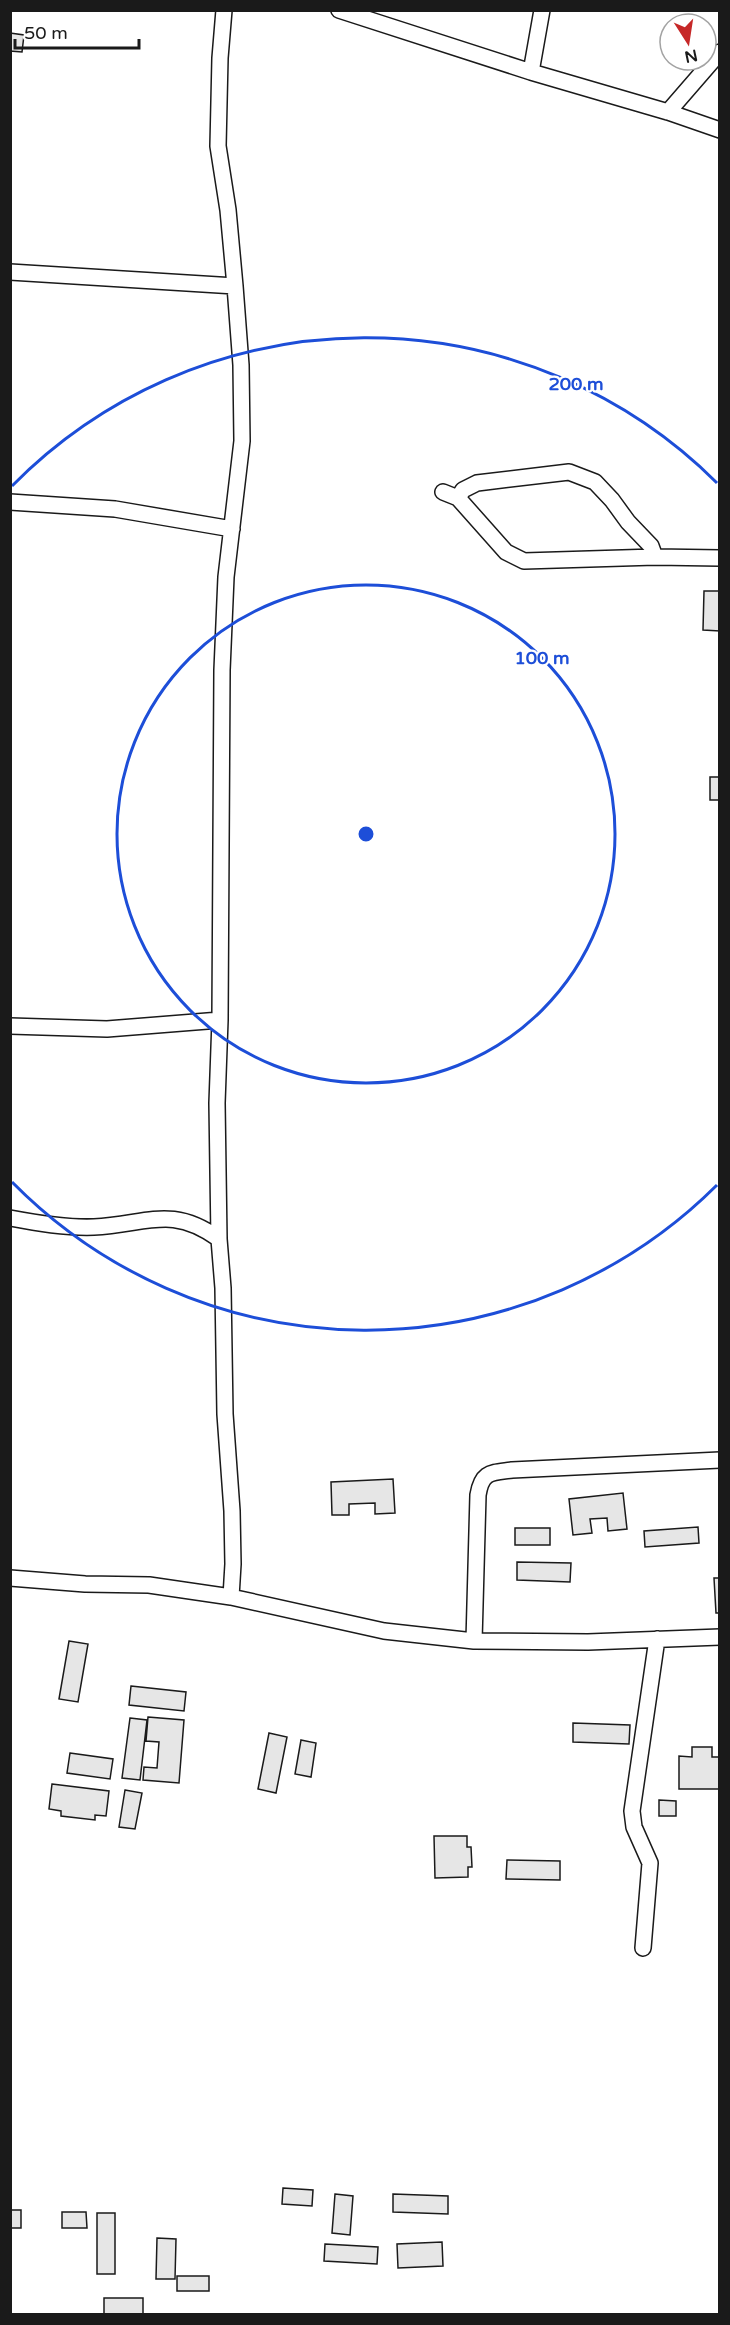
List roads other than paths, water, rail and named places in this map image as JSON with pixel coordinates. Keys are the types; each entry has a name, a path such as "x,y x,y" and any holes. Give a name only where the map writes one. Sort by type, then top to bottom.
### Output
{"street":[{"path":"224,10 220,58 218,146 228,210 235,286 241,365 242,441 226,577 222,670 220,1020 217,1103 225,1414 232,1511 231,1597"},
{"path":"339,10 720,130"},
{"path":"531,72 543,10"},
{"path":"668,112 720,52"},
{"path":"10,272 235,286"},
{"path":"458,498 463,490 477,483 569,472 595,482 651,546 655,557"},
{"path":"443,492 458,498 506,552 524,561 655,557 720,558"},
{"path":"10,501 115,509 232,529"},
{"path":"10,1026 107,1029 220,1020"},
{"path":"10,1218 59,1226 94,1227 173,1218 193,1222 219,1239"},
{"path":"474,1641 478,1495 480,1482 487,1474 512,1470 720,1460"},
{"path":"10,1578 85,1584 149,1585 231,1597 384,1631 474,1641 720,1637"},
{"path":"643,1948 650,1863 634,1827 632,1811 657,1639"}]}
